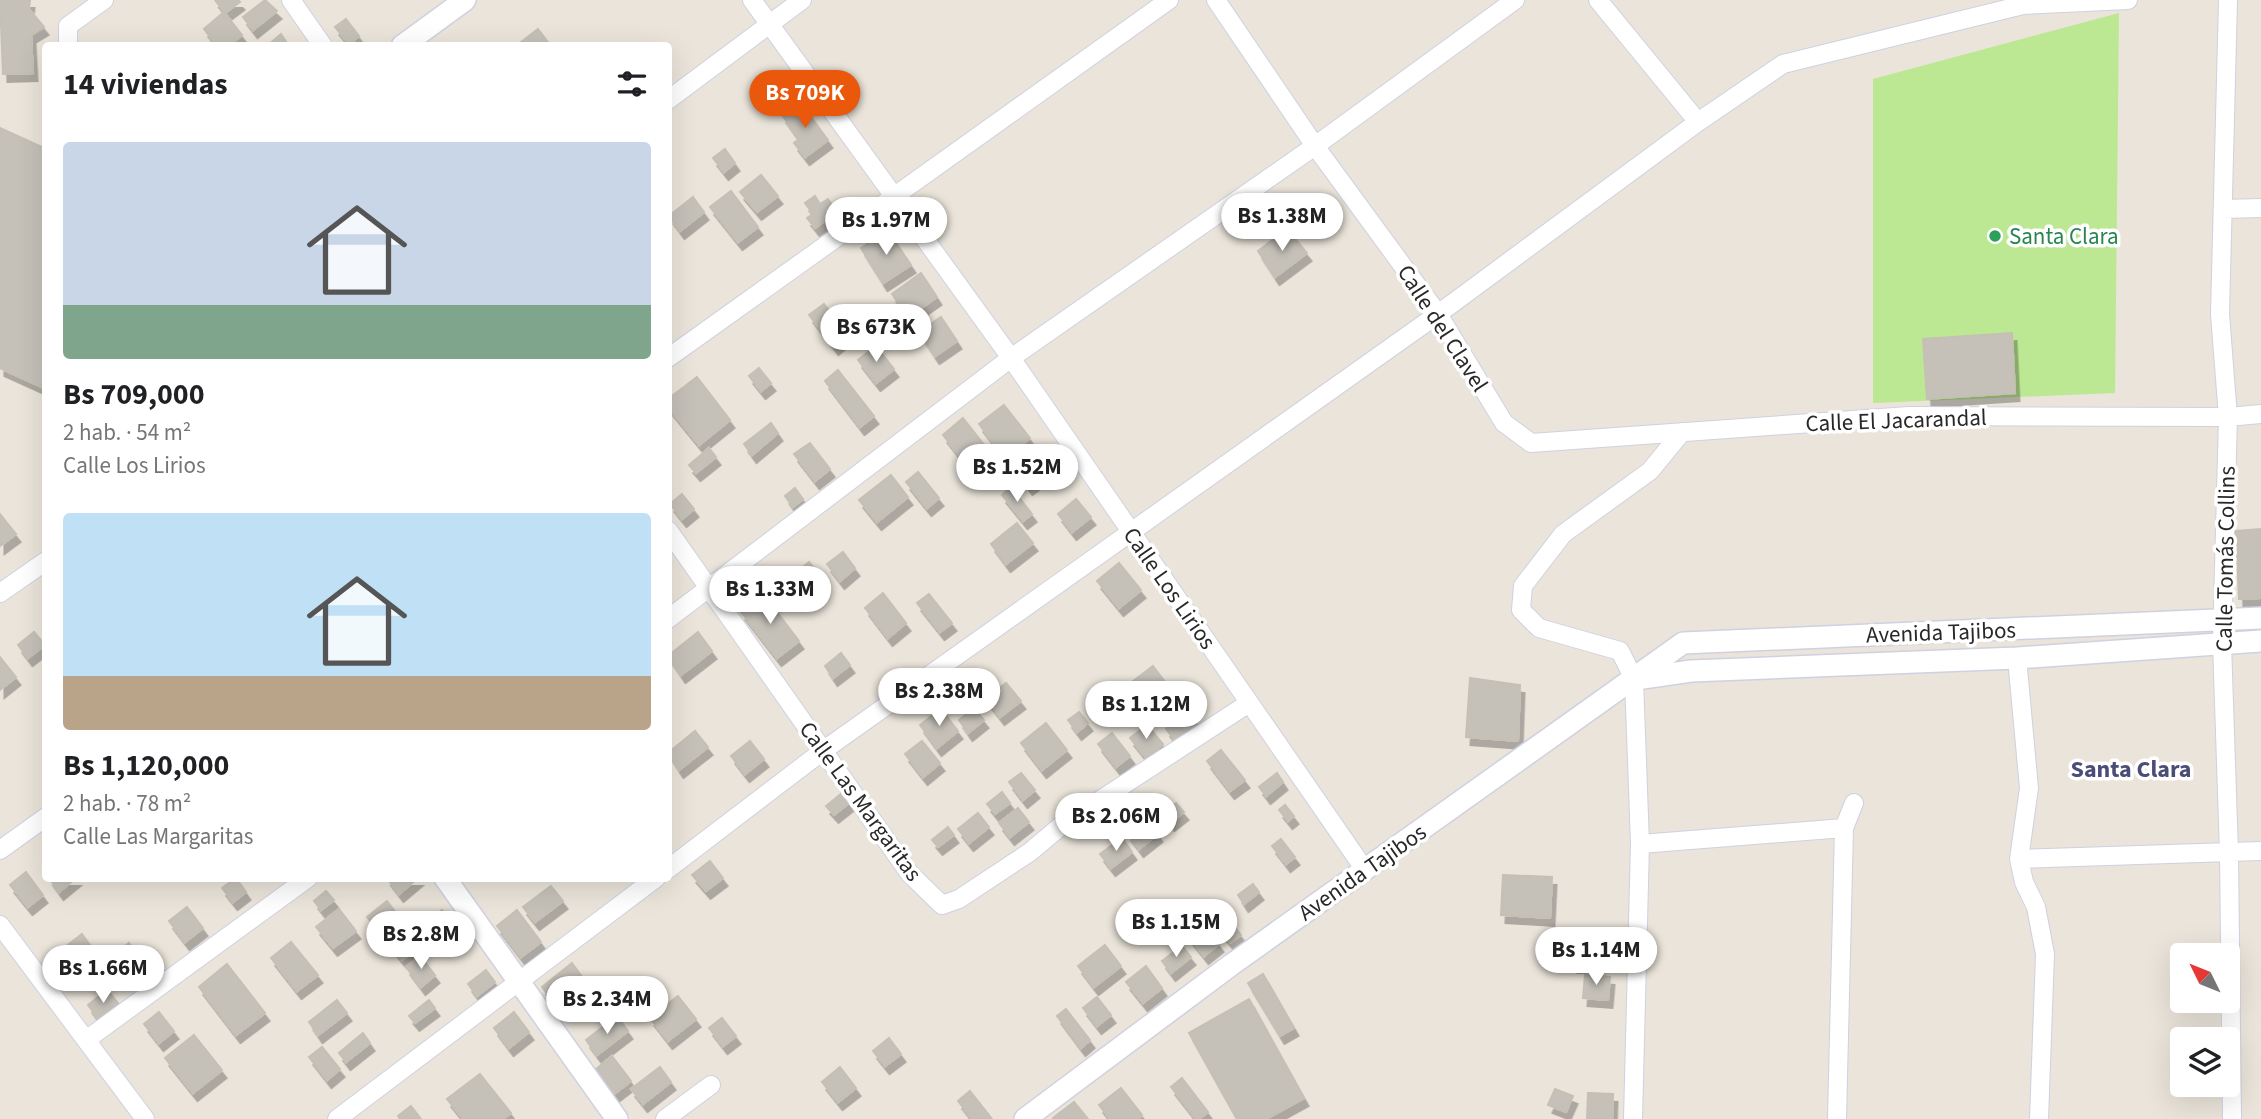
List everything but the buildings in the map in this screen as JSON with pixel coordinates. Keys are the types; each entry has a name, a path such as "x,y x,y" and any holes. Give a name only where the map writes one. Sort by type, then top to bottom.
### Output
{"street":[{"path":"68,42 68,26 104,0"},
{"path":"291,0 320,42"},
{"path":"407,42 465,0"},
{"name":"Calle Los Lirios","path":"752,0 1011,358 1365,870"},
{"path":"672,97 802,0"},
{"path":"672,356 1169,0"},
{"name":"Calle del Clavel","path":"1216,0 1315,146 1438,314 1504,423 1531,443"},
{"path":"672,616 1011,358 1315,146 1515,0"},
{"path":"1598,0 1698,122"},
{"path":"672,866 824,750 1438,314 1698,122 1783,64 2023,3 2128,0"},
{"name":"Calle Tomás Collins","path":"2228,0 2220,314 2228,417 2222,643 2229,853 2232,1119"},
{"path":"2223,209 2261,208"},
{"name":"Calle El Jacarandal","path":"1531,443 1909,416 2228,417 2261,414"},
{"path":"1633,1119 1640,844 1634,680 1619,651 1539,628 1521,610 1523,586 1563,534 1650,471 1682,432"},
{"name":"Calle Las Margaritas","path":"672,536 909,874 942,905 959,899 1030,852 1062,825 1249,704"},
{"path":"0,593 42,564"},
{"name":"Avenida Tajibos","path":"1025,1119 1365,870 1683,643 2261,618"},
{"name":"Avenida Tajibos","path":"1634,680 1692,671 2017,658 2261,641"},
{"path":"2017,658 2029,788 2019,859 2024,882 2036,907 2045,954 2039,1119"},
{"path":"1838,1119 1844,828 1854,803"},
{"path":"0,850 42,820"},
{"path":"1640,844 1844,828"},
{"path":"2019,859 2261,851"},
{"path":"86,1040 303,882"},
{"path":"448,882 518,984 617,1119"},
{"path":"337,1119 651,882"},
{"path":"0,925 145,1119"},
{"path":"665,1119 711,1085"}],"green space":[{"name":"Santa Clara","path":"2119,13 2115,393 1873,403 1873,79"}],"place":[{"name":"Santa Clara","path":"1995,236"}],"district":[{"name":"Santa Clara","path":"2131,769"}]}
